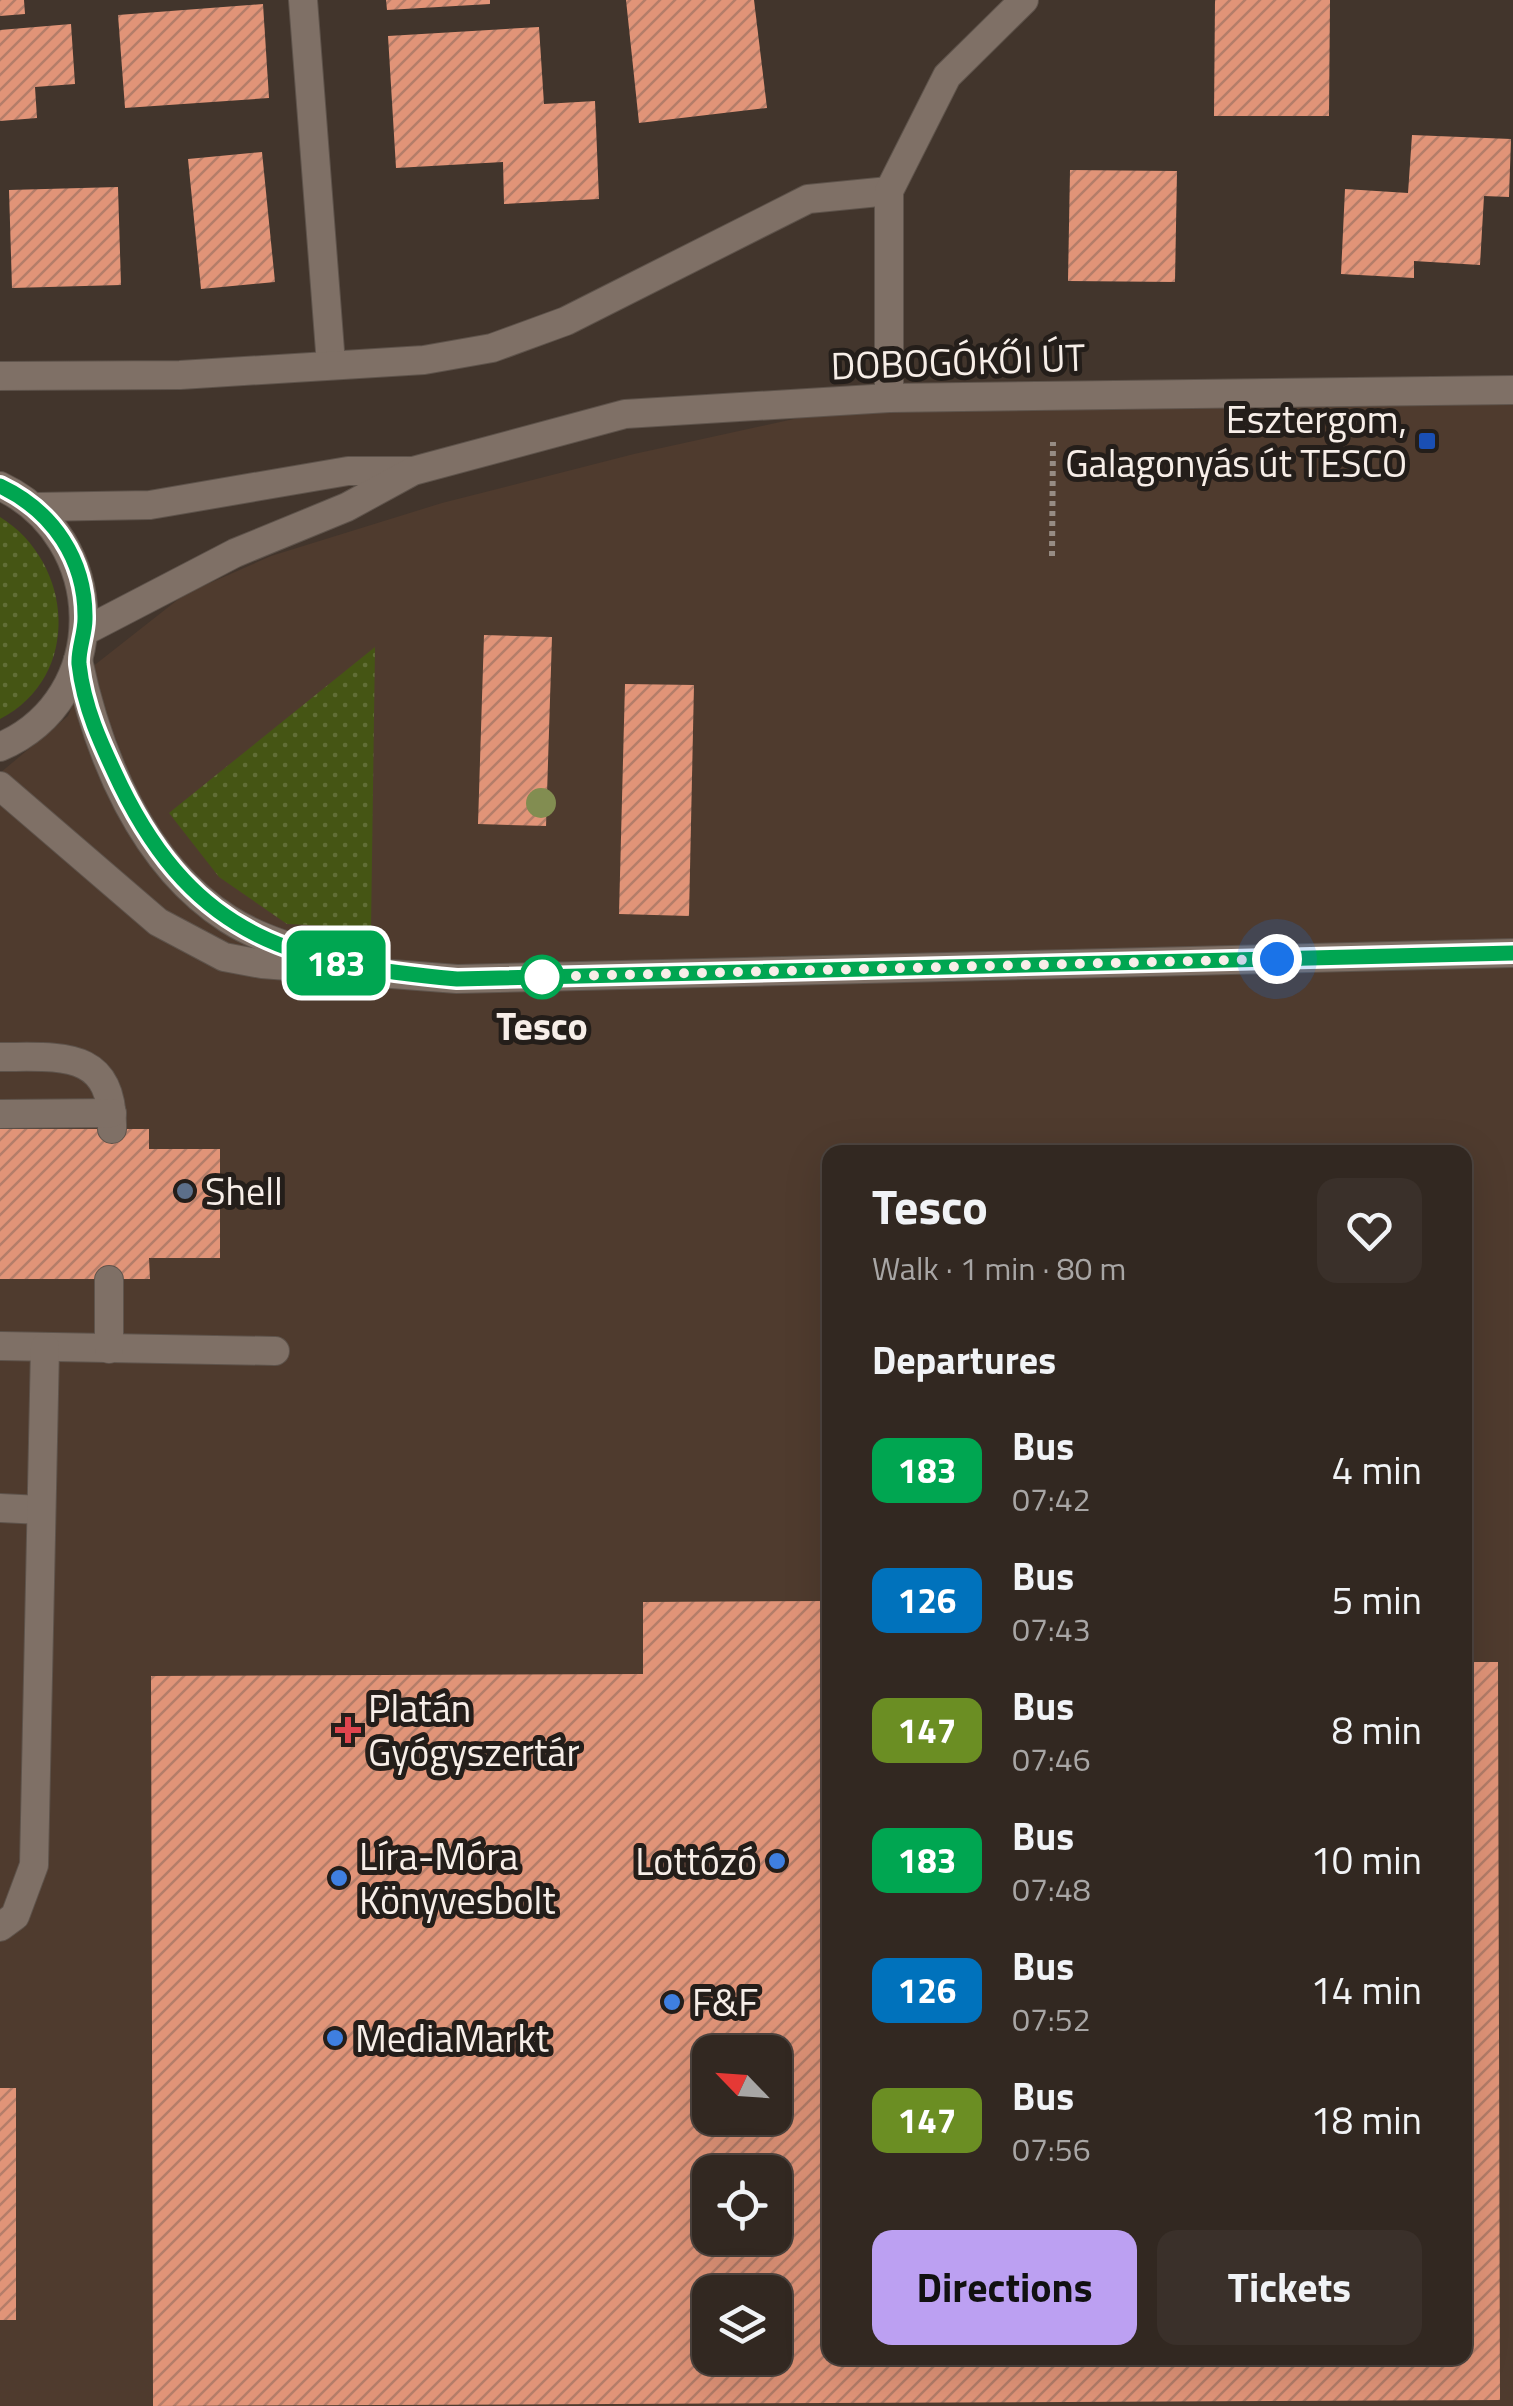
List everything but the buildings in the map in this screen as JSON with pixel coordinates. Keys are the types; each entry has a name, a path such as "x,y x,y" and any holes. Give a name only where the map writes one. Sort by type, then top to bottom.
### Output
{"main road":[{"path":"302,0 331,364"},
{"path":"890,398 888,191 947,76 1024,0"},
{"path":"0,376 180,375 424,360 492,348 566,321 808,199 888,191"},
{"name":"DOBOGÓKŐI ÚT","path":"85,631 235,553 348,507 413,471 624,414 890,398 1513,390"},
{"name":"DOBOGÓKŐI ÚT","path":"36,507 150,505 348,472 413,471"},
{"path":"0,486 36,507 72,554 85,602 85,631 78,660 50,711 27,732 0,747"},
{"path":"78,660 92,725 148,836 178,878 228,919 262,938 354,969"},
{"path":"0,786 158,922 224,957 262,964 457,979 1513,953"},
{"path":"0,1057 62,1057 87,1064 102,1077 112,1121 0,1114"},
{"path":"109,1349 110,1280"},
{"path":"0,1346 275,1352"},
{"path":"0,1927 14,1916 34,1864 45,1347"},
{"path":"0,1508 41,1510"}],"path":[{"path":"1052,556 1053,459"}],"shaded area":[{"path":"1513,390 1513,2406 0,2406 0,773 68,716 87,671 185,594 271,556 442,503 634,454 889,398"}],"green space":[{"path":"0,517 24,537 42,562 54,589 58,619 56,648 45,676 27,700 0,719"},
{"path":"375,647 371,928 287,924 219,877 169,813"}],"bus line":[{"name":"183","path":"0,486 36,507 72,554 85,602 85,631 78,660 92,725 156,849 178,878 228,919 262,938 354,969 457,979 1513,953"}],"place":[{"name":"Esztergom, Galagonyás út TESCO","path":"1427,441"},
{"name":"Tesco","path":"542,977"},
{"name":"Shell","path":"185,1191"},
{"name":"Platán Gyógyszertár","path":"348,1730"},
{"name":"Lottózó","path":"777,1861"},
{"name":"Líra-Móra Könyvesbolt","path":"339,1878"},
{"name":"F&F","path":"672,2002"},
{"name":"MediaMarkt","path":"335,2038"}],"route":[{"path":"542,977 532,977 1277,959"}]}
